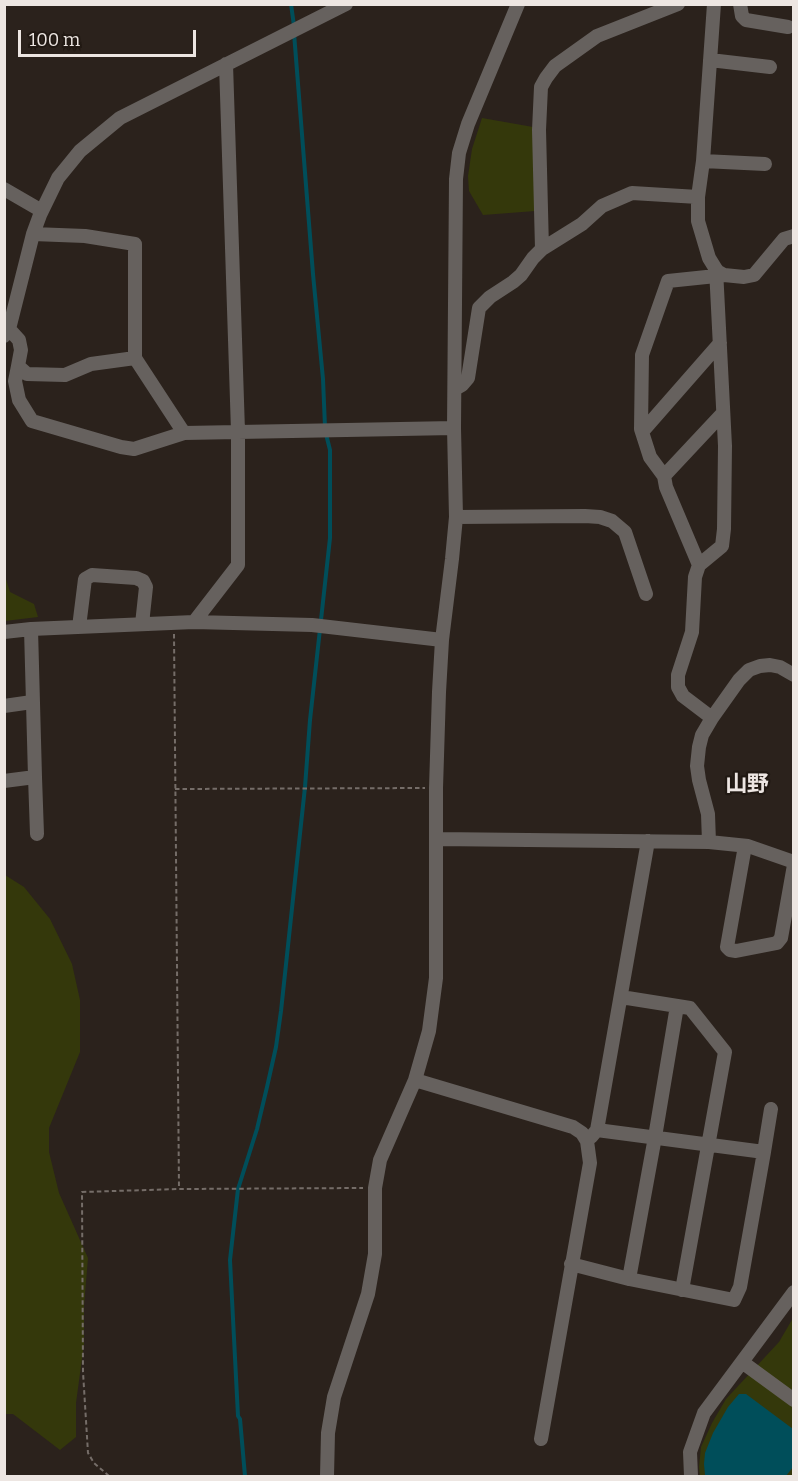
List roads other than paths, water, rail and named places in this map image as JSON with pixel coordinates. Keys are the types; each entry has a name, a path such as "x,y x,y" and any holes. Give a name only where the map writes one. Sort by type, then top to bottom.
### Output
{"street":[{"path":"346,4 120,118 80,151 58,178 42,211 33,234 7,332 19,340 21,350 15,381 19,400 32,421 134,449 184,432 454,428"},
{"path":"327,1476 328,1433 334,1397 368,1294 375,1254 375,1188 380,1160 416,1080 429,1030 436,978 436,788 441,640 456,517 454,428 456,179 459,153 468,124 518,4"},
{"path":"542,249 539,130 541,87 555,66 597,36 678,4"},
{"path":"712,718 683,696 678,687 678,675 692,632 695,577 699,565 722,546 724,529 725,446 716,272 709,258 698,221 714,4"},
{"path":"740,4 742,16 746,20 788,27"},
{"path":"710,60 770,67"},
{"path":"194,622 238,565 238,431 226,64"},
{"path":"703,161 765,164"},
{"path":"4,189 42,211"},
{"path":"455,389 468,378 478,308 521,275 542,249 582,224 602,206 632,193 698,197"},
{"path":"33,234 85,236 135,244 135,358 184,432"},
{"path":"699,565 666,487 664,476 650,456 642,432 642,355 668,281 716,272 744,277 754,275 784,239 794,236"},
{"path":"642,432 720,343"},
{"path":"18,366 27,374 65,375 91,364 135,358"},
{"path":"664,476 723,413"},
{"path":"456,517 585,516 612,521 625,532 646,594"},
{"path":"79,627 85,579 92,575 136,578 143,581 146,587 142,624"},
{"path":"4,632 194,622 312,625 441,640"},
{"path":"31,629 37,834"},
{"path":"709,842 708,814 699,780 698,766 702,735 739,680 749,670 770,665 780,667 794,675"},
{"path":"4,706 32,702"},
{"path":"4,781 35,777"},
{"path":"437,839 709,842 745,846 794,863 781,938 777,943 736,951 727,947 745,846"},
{"path":"541,1439 590,1163 592,1136 621,997 648,841"},
{"path":"621,997 690,1008 725,1052 682,1290"},
{"path":"629,1279 677,1006"},
{"path":"416,1080 573,1127 592,1136 655,1137 764,1152"},
{"path":"571,1264 629,1279 734,1300 740,1287 771,1109"},
{"path":"691,1476 690,1452 704,1413 794,1292"},
{"path":"742,1362 794,1400"}],"water":[{"path":"739,1394 746,1394 793,1429 793,1467 786,1476 705,1475 705,1453 713,1433 728,1407"}],"waterway":[{"path":"291,4 294,26"},
{"path":"294,33 325,427"},
{"path":"245,1476 238,1416 230,1260 238,1189 257,1129 276,1047 281,1011 330,538 330,450 326,434"}],"district":[{"name":"山野","path":"747,785"}]}
